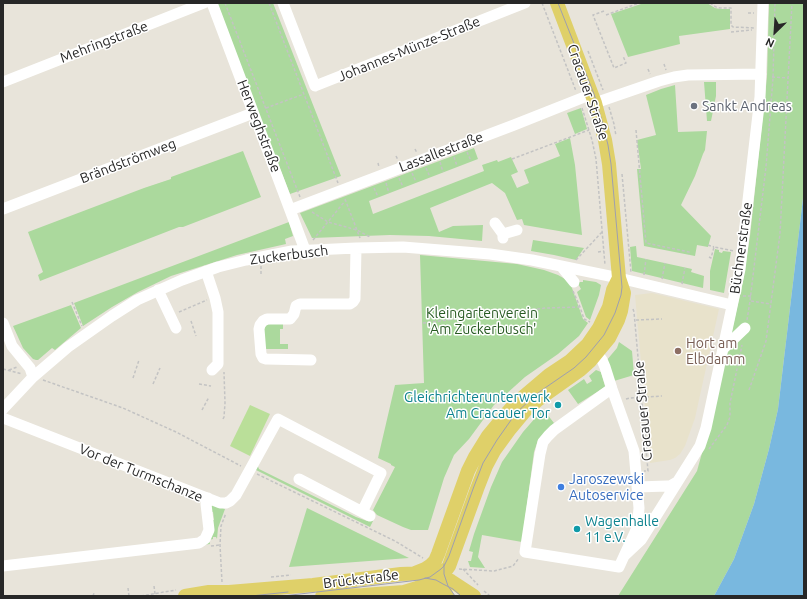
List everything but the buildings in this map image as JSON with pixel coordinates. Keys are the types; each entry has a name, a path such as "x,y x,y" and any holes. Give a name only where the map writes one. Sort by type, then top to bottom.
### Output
{"main road":[{"name":"Cracauer Straße","path":"478,592 458,577 455,572 454,562 449,548 468,471 488,436 516,403 534,387 570,361 609,338 621,311 624,292 613,277 609,164 603,130 589,98 559,4"},
{"name":"Cracauer Straße","path":"415,573 425,569 449,548"},
{"name":"Cracauer Straße","path":"447,596 443,589 440,555 449,548"},
{"name":"Brückstraße","path":"185,596 209,592 313,585 427,572 441,576"},
{"name":"Brückstraße","path":"322,596 404,592 430,584 441,576"},
{"path":"441,576 461,587 478,592"},
{"path":"404,592 426,593 434,596"}],"street":[{"name":"Mehringstraße","path":"3,82 204,3"},
{"name":"Herweghstraße","path":"212,3 304,250"},
{"name":"Johannes-Münze-Straße","path":"283,3 315,86 524,3"},
{"name":"Büchnerstraße","path":"624,556 641,540 700,446 704,437 723,349 736,300 760,97 763,3"},
{"name":"Lassallestraße","path":"290,210 303,205 345,196 514,125 589,98 674,77 761,74"},
{"name":"Brändströmweg","path":"3,210 253,113"},
{"path":"495,223 503,236 517,230"},
{"name":"Zuckerbusch","path":"3,409 68,347 137,300 206,271 246,260 292,251 358,243 511,256 736,300"},
{"path":"311,360 263,358 260,348 260,325 267,318 290,318 294,314 296,306 300,304 350,304 353,302 355,299 358,243"},
{"path":"562,266 573,285"},
{"path":"206,271 218,312 218,364 212,370"},
{"path":"158,290 176,328"},
{"path":"3,323 12,346 38,377"},
{"path":"723,349 746,328"},
{"name":"Cracauer Straße","path":"525,552 619,567 635,534 639,512 634,451 605,367 602,360 593,348"},
{"path":"525,552 540,454 544,442 554,430 612,389"},
{"name":"Vor der Turmschanze","path":"3,418 208,498 206,504 209,530 204,539 199,543 3,566"},
{"path":"208,498 220,503 226,503 236,495 278,419 381,473 366,514 299,479"},
{"path":"638,487 667,486 677,482"}],"path":[{"path":"225,3 303,205"},
{"path":"270,3 304,94 345,196 357,230 358,243"},
{"name":"Cracauer Straße","path":"542,3 589,98 589,130 596,160 604,251 613,277"},
{"path":"606,14 638,3"},
{"path":"710,3 716,7 731,8 731,26 762,30"},
{"path":"730,403 746,328 751,296 766,167 773,78 775,3"},
{"path":"749,390 766,341 780,234 792,3"},
{"path":"604,11 593,15 614,68 626,63 624,56"},
{"path":"731,32 762,30"},
{"path":"773,78 788,78"},
{"path":"266,108 304,94"},
{"path":"512,160 589,130"},
{"path":"636,130 646,243 670,250 689,252 689,255"},
{"path":"467,150 471,161"},
{"path":"453,155 457,166"},
{"path":"439,160 444,172"},
{"path":"425,166 430,177"},
{"path":"411,171 416,182"},
{"path":"398,176 403,188"},
{"path":"385,181 389,193"},
{"path":"373,186 378,197"},
{"path":"313,240 328,222 345,196"},
{"path":"312,212 328,222 357,230 370,237"},
{"path":"576,260 602,232"},
{"path":"708,245 742,253"},
{"path":"709,257 711,258 714,247"},
{"path":"598,252 604,251"},
{"path":"643,276 646,259"},
{"path":"662,281 665,263"},
{"path":"682,285 685,268"},
{"path":"573,285 584,319 593,324"},
{"path":"736,300 751,296"},
{"path":"170,316 207,300"},
{"path":"750,301 771,304"},
{"path":"72,302 83,329"},
{"path":"423,323 546,308 580,307"},
{"name":"Cracauer Straße","path":"633,308 648,471"},
{"path":"635,320 662,319"},
{"path":"191,321 196,336"},
{"path":"133,378 139,360"},
{"path":"8,370 20,365"},
{"path":"154,384 160,368"},
{"path":"3,369 38,377 123,408 176,432 395,541 426,559"},
{"path":"222,419 224,417 225,403 224,372"},
{"path":"199,384 210,386"},
{"path":"617,402 630,398 662,396"},
{"path":"202,410 210,397"},
{"path":"227,591 220,545 221,526 230,501"},
{"path":"490,596 478,592 463,569 494,571 513,566 525,552"},
{"path":"154,586 155,594"},
{"path":"128,588 129,596"},
{"path":"90,594 92,596 94,593"}],"shaded area":[{"path":"652,293 719,309 695,418 685,446 680,454 675,458 650,463 635,295"}],"green space":[{"path":"215,3 273,3 341,176 290,194"},
{"path":"644,3 707,3 715,8 730,9 730,29 679,36 680,44 628,57 611,14"},
{"path":"769,3 804,3 804,190 778,409 769,449 754,504 734,559 714,596 618,596 697,471 716,402 743,281 750,236 767,77"},
{"path":"704,82 716,82 716,96 711,121 707,121"},
{"path":"675,85 678,132 707,131 705,150 695,176 681,205 711,236 708,247 697,245 695,256 644,246 637,169 641,169 637,140 656,135 646,95"},
{"path":"581,108 587,129 575,134 567,113"},
{"path":"570,138 575,165 582,235 524,225 522,219 517,220 505,193 492,183 430,208 439,232 453,226 483,225 482,241 429,236 390,235 312,238 300,213 474,148 478,159 369,201 373,214 484,171 482,165 497,160 498,162 511,157 518,172 511,175 517,188 529,183 524,170 560,156 555,144"},
{"path":"243,151 261,197 40,281 38,275 43,272 28,232"},
{"path":"289,222 293,236 285,239 286,244 237,255 171,276 138,292 83,326 74,303"},
{"path":"533,240 584,248 576,260 531,251"},
{"path":"636,246 637,257 692,269 691,272 704,276 703,288 632,271 630,247"},
{"path":"715,249 722,253 723,251 731,252 724,293 710,290 710,271"},
{"name":"Kleingartenverein 'Am Zuckerbusch'","path":"420,255 517,264 544,270 558,275 569,283 583,319 588,323 579,336 558,354 525,377 494,405 469,439 454,455 444,478 428,530 411,530 377,515 373,510 395,467 378,458 395,385 424,383"},
{"path":"583,280 596,282 601,285 590,320 586,317 577,292 581,289 577,282 583,282"},
{"path":"71,305 81,328 55,350 52,348 38,360 33,359 23,348 13,326"},
{"path":"283,322 283,329 280,329 280,344 288,344 288,349 264,349 264,325"},
{"path":"619,342 632,351 634,375 614,381 606,361 617,348"},
{"path":"596,370 601,372 605,387 578,404 568,390 584,379 587,384 592,381 589,376"},
{"path":"250,405 270,414 250,456 230,446"},
{"path":"543,409 554,423 538,440 534,452 522,542 482,535 478,557 485,568 470,567 468,561 471,561 473,552 469,551 474,534 502,462 523,432"},
{"path":"257,464 259,469 356,517 367,521 368,519 373,521 370,527 256,470"},
{"path":"213,504 225,509 218,528 217,539 216,537 213,537 213,539 209,540 210,544 202,545 212,520 214,520 213,512 210,512 210,507"},
{"path":"307,508 409,558 289,567"}],"water":[{"path":"804,190 804,596 714,596 734,559 754,504 778,409"}],"tram line":[{"path":"283,596 419,580 430,577 441,569 449,556 483,463 497,440 516,413 542,390 574,368 586,357 604,335 615,313 622,287 608,145 594,94 558,3"},
{"path":"444,564 444,574 448,586 455,596"},
{"path":"425,578 436,580 453,589 461,596"},
{"path":"251,596 288,592"}],"place":[{"name":"Sankt Andreas","path":"694,106"},
{"name":"Hort am Elbdamm","path":"678,351"},
{"name":"Gleichrichterunterwerk Am Cracauer Tor","path":"558,405"},
{"name":"Jaroszewski Autoservice","path":"561,487"},
{"name":"Wagenhalle 11 e.V.","path":"577,529"}]}
